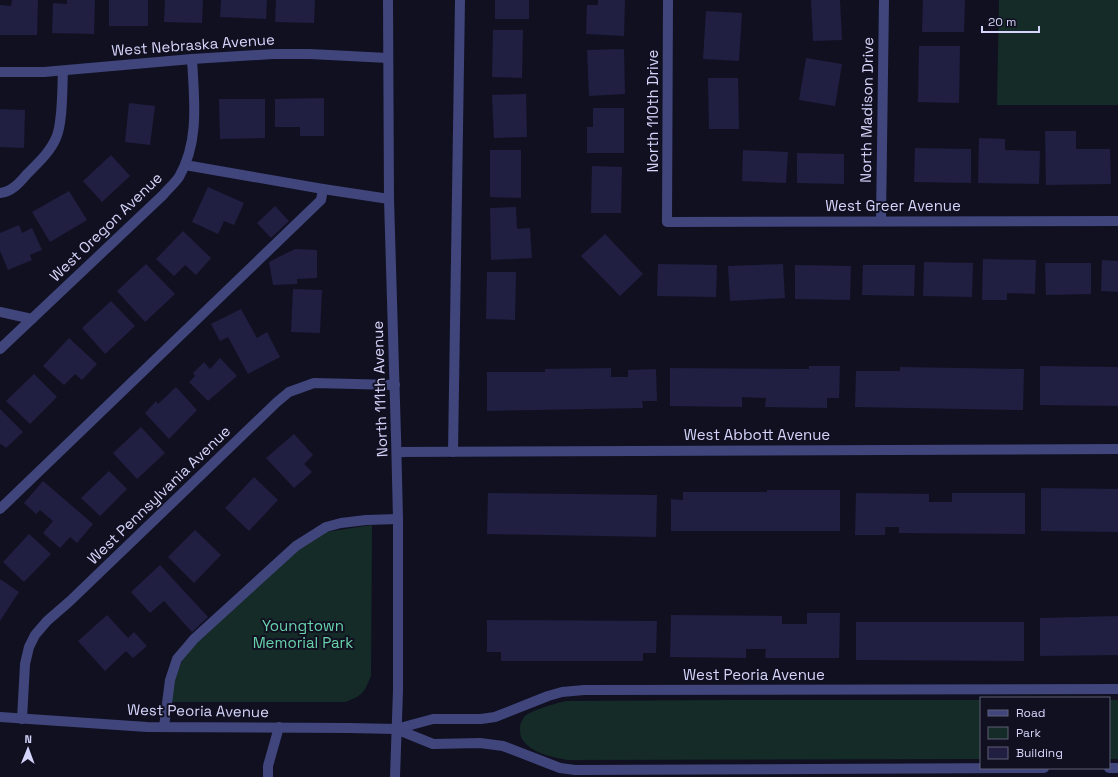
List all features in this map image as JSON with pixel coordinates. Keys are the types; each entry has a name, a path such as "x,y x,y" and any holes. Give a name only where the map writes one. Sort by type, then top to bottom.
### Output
{"street":[{"name":"North 111th Avenue","path":"388,0 389,199 398,519 398,682 395,777"},
{"path":"453,452 460,0"},
{"name":"North 110th Drive","path":"667,222 668,0"},
{"name":"North Madison Drive","path":"881,221 884,0"},
{"name":"West Nebraska Avenue","path":"0,72 62,71 192,58 273,54 388,58"},
{"name":"West Oregon Avenue","path":"0,350 163,195 178,178 185,165 191,144 194,120 192,58"},
{"path":"0,193 12,189 21,181 49,151 57,137 61,111 62,71"},
{"path":"185,165 389,199"},
{"path":"0,509 321,200 323,189"},
{"name":"West Greer Avenue","path":"667,222 1118,221"},
{"path":"0,312 32,319"},
{"name":"West Pennsylvania Avenue","path":"22,719 25,664 29,647 35,635 47,621 277,402 289,392 314,383 395,385"},
{"name":"West Abbott Avenue","path":"397,452 1118,449"},
{"path":"164,727 170,680 177,659 194,639 296,546 326,527 336,524 366,520 398,519"},
{"name":"West Peoria Avenue","path":"0,717 147,727 396,729 433,719 481,719 496,717 548,696 562,692 584,690 1118,689"},
{"path":"268,777 268,766 279,727"},
{"name":"West Peoria Avenue","path":"396,729 433,744 493,744 503,746 560,768 575,770 980,768"}],"green space":[{"path":"999,0 1118,0 1118,105 997,105"},
{"name":"Youngtown Memorial Park","path":"372,525 371,676 359,696 345,702 171,702 173,681 186,653 298,548 326,532"},
{"path":"980,700 980,759 567,760 545,755 530,747 522,738 520,733 520,725 525,716 539,709 566,701"},
{"path":"1110,700 1118,700 1118,759 1110,759"}],"building":[{"path":"12,0 38,0 37,35 0,35 0,5 11,6"},
{"path":"67,0 95,0 94,34 52,33 53,3 67,4"},
{"path":"109,0 148,0 148,26 109,26"},
{"path":"165,0 203,0 202,23 164,22"},
{"path":"221,0 267,0 266,19 220,17"},
{"path":"276,0 315,0 314,23 275,22"},
{"path":"495,0 529,0 529,19 495,19"},
{"path":"598,0 625,0 624,36 586,34 587,5 598,5"},
{"path":"811,0 840,0 842,40 813,41"},
{"path":"923,0 965,0 964,32 922,32"},
{"path":"706,11 742,13 739,61 703,59"},
{"path":"493,30 523,30 522,78 492,77"},
{"path":"919,46 960,46 959,103 918,102"},
{"path":"624,49 625,94 589,96 587,50"},
{"path":"806,58 842,64 835,106 799,100"},
{"path":"708,78 738,78 739,129 709,129"},
{"path":"526,94 527,137 494,138 492,95"},
{"path":"324,98 324,136 300,136 300,127 275,127 275,99"},
{"path":"219,99 265,99 265,138 220,139"},
{"path":"129,103 155,106 150,145 125,142"},
{"path":"593,108 624,108 624,153 587,153 587,127 593,127"},
{"path":"0,109 25,110 24,148 0,147"},
{"path":"1045,131 1076,131 1076,149 1110,149 1111,184 1046,185"},
{"path":"979,138 1005,139 1005,150 1040,151 1039,184 978,183"},
{"path":"915,148 971,149 971,183 914,182"},
{"path":"490,150 521,150 521,198 490,197"},
{"path":"743,150 788,152 786,183 742,181"},
{"path":"797,153 844,154 844,184 797,183"},
{"path":"111,155 130,176 102,202 83,181"},
{"path":"592,166 622,167 621,213 591,213"},
{"path":"208,187 244,203 234,225 224,221 218,234 192,222"},
{"path":"69,191 87,220 50,242 32,212"},
{"path":"275,206 289,221 271,238 257,223"},
{"path":"516,207 517,229 530,228 532,258 491,260 490,208"},
{"path":"19,225 22,233 32,228 42,250 30,255 32,260 8,270 0,251 0,233"},
{"path":"183,231 211,258 196,275 185,265 174,276 156,259"},
{"path":"605,234 643,274 620,296 581,256"},
{"path":"295,249 317,250 317,278 297,279 297,284 273,285 269,262"},
{"path":"983,259 1036,260 1035,294 1007,293 1007,300 982,300"},
{"path":"1102,260 1118,261 1118,292 1101,291"},
{"path":"924,262 973,263 972,297 923,296"},
{"path":"1045,263 1091,263 1091,294 1046,295"},
{"path":"146,264 175,294 145,322 117,291"},
{"path":"658,264 717,265 716,297 657,296"},
{"path":"783,264 785,298 730,301 728,266"},
{"path":"795,265 851,266 850,300 795,299"},
{"path":"863,265 915,265 914,296 862,295"},
{"path":"487,272 516,272 515,320 486,319"},
{"path":"293,289 322,290 320,333 291,332"},
{"path":"111,301 135,326 105,354 82,328"},
{"path":"241,309 257,338 267,332 280,357 248,374 228,337 220,341 211,324"},
{"path":"69,338 97,364 82,380 75,374 64,385 43,366"},
{"path":"220,358 237,376 208,401 189,382 195,376 193,373 204,362 210,369"},
{"path":"809,366 840,366 839,398 827,398 827,408 765,407 766,398 742,397 742,407 670,406 670,368 809,369"},
{"path":"1040,366 1118,367 1118,406 1040,405"},
{"path":"900,367 1024,369 1023,410 855,407 856,371 900,371"},
{"path":"611,368 611,377 628,377 628,370 656,369 657,401 642,401 643,408 487,411 487,372 545,372 545,369"},
{"path":"34,374 57,397 30,424 6,401"},
{"path":"176,387 197,410 169,439 145,413 156,401 158,404"},
{"path":"0,409 23,432 6,448 1,444 0,445"},
{"path":"141,427 165,453 137,479 113,453"},
{"path":"294,434 313,455 304,464 312,472 294,488 266,458"},
{"path":"109,471 127,489 100,516 81,498"},
{"path":"254,477 278,500 249,531 225,508"},
{"path":"43,481 93,524 77,543 70,537 60,548 43,533 53,521 40,510 36,514 24,503"},
{"path":"1041,488 1118,489 1118,532 1041,531"},
{"path":"767,490 840,490 840,531 671,531 671,499 683,500 683,492 767,492"},
{"path":"488,493 657,495 656,537 487,534"},
{"path":"856,493 929,494 929,502 952,502 952,493 1025,493 1025,534 899,533 899,527 885,527 885,535 855,535"},
{"path":"195,530 221,555 194,583 168,557"},
{"path":"29,534 51,554 24,582 3,562"},
{"path":"160,565 208,617 192,632 164,601 150,613 131,592"},
{"path":"0,579 19,592 0,621"},
{"path":"807,613 840,613 839,658 765,658 766,649 746,649 746,658 670,657 671,615 782,616 782,624 807,624"},
{"path":"107,615 128,638 134,632 147,646 133,658 126,651 105,671 78,641"},
{"path":"1118,616 1118,655 1040,656 1040,618"},
{"path":"487,620 657,621 656,653 643,653 643,661 501,661 501,652 487,652"},
{"path":"856,622 1024,622 1024,661 856,660"}]}
